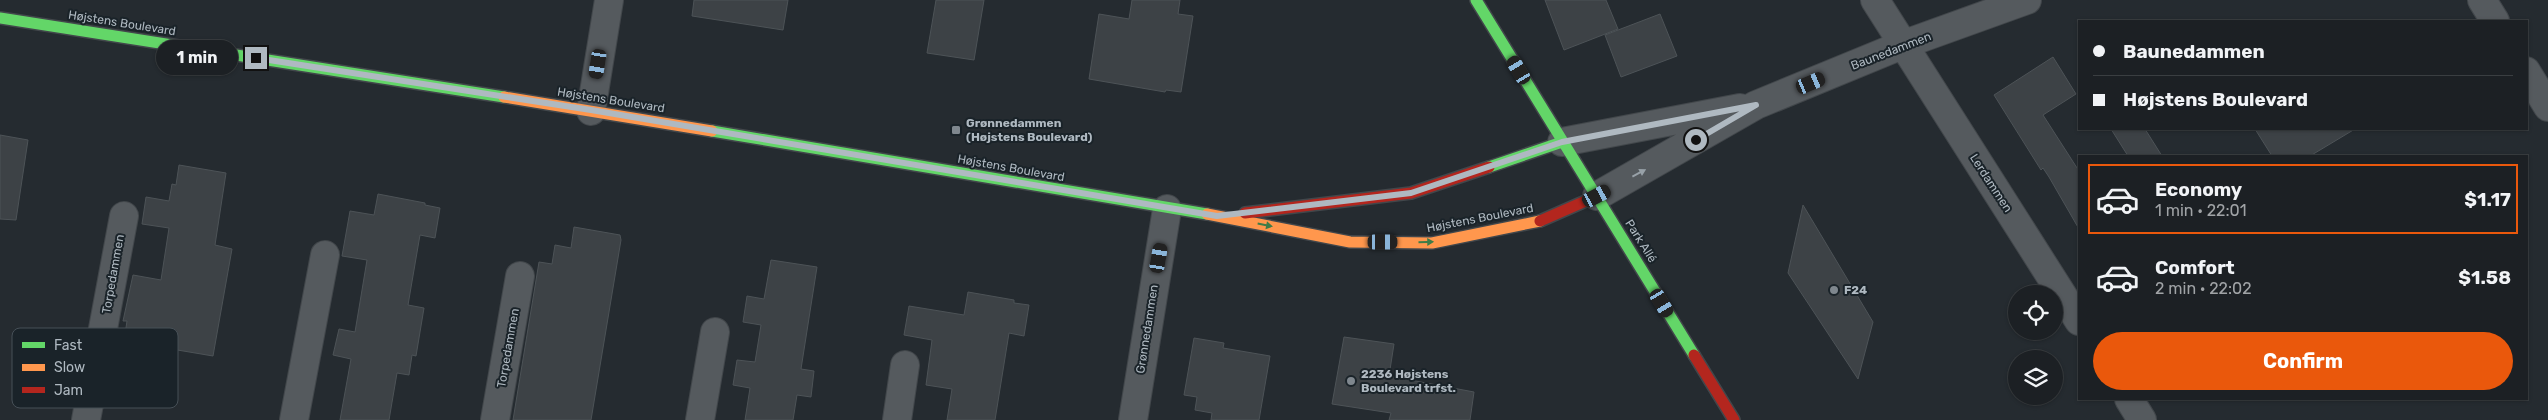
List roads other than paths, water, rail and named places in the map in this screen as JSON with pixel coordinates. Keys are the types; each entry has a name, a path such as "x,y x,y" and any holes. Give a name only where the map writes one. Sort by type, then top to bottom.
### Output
{"street":[{"path":"591,110 609,0"},
{"name":"Park Allé","path":"1476,0 1734,420"},
{"name":"Lerdammen","path":"1875,0 2078,319"},
{"name":"Baunedammen","path":"1597,196 1756,105 1902,45 2027,0"},
{"path":"2482,0 2494,20"},
{"name":"Højstens Boulevard","path":"0,18 591,110 1217,216 1350,242 1432,243 1536,222 1597,196"},
{"path":"2528,74 2548,106"},
{"name":"Baunedammen","path":"1562,142 1756,105"},
{"name":"Højstens Boulevard","path":"1217,216 1411,193 1562,142"},
{"name":"Grønnedammen","path":"1133,420 1167,209"},
{"name":"Torpedammen","path":"103,328 124,216"},
{"path":"294,420 325,255"},
{"name":"Torpedammen","path":"496,420 520,276"},
{"path":"700,420 715,332"},
{"path":"897,420 905,365"},
{"path":"2130,400 2142,420"}],"place":[{"name":"Grønnedammen (Højstens Boulevard)","path":"956,130"},
{"name":"F24","path":"1834,290"},
{"name":"2236 Højstens Boulevard trfst.","path":"1351,381"}]}
